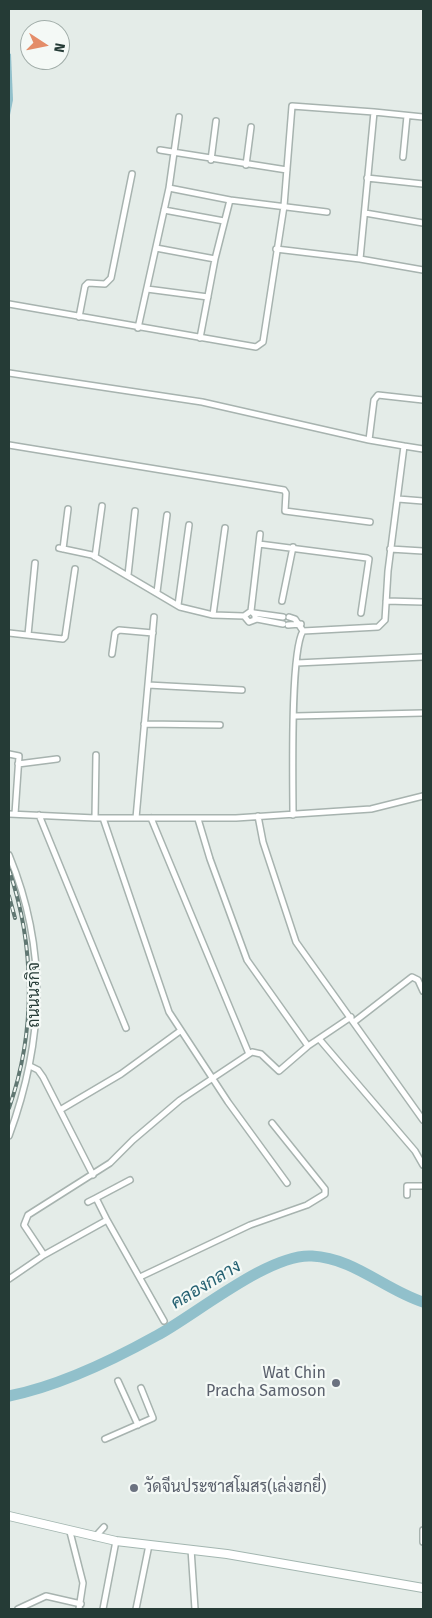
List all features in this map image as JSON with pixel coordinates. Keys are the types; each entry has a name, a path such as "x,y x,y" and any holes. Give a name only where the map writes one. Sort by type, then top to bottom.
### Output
{"main road":[{"path":"9,1516 70,1532 116,1541 191,1548 423,1588"}],"street":[{"path":"9,304 138,328 256,347 263,342 284,206 292,106 423,117"},
{"path":"360,259 365,213 366,178 374,112"},
{"path":"138,328 176,154 179,116"},
{"path":"403,157 407,116"},
{"path":"211,160 216,121"},
{"path":"246,165 251,127"},
{"path":"160,150 211,160 288,170"},
{"path":"79,317 85,286 88,283 105,284 111,278 132,174"},
{"path":"366,178 423,184"},
{"path":"169,188 230,200 327,212"},
{"path":"200,338 215,258 230,200"},
{"path":"164,210 224,221"},
{"path":"365,213 423,222"},
{"path":"156,248 215,258"},
{"path":"276,249 360,259 423,270"},
{"path":"147,289 208,297"},
{"path":"9,373 202,402 369,440 423,449"},
{"path":"369,440 376,396 423,400"},
{"path":"9,446 284,490 286,492 285,511 370,522"},
{"path":"303,631 378,627 385,620 390,549 404,446"},
{"path":"398,499 423,501"},
{"path":"95,557 102,506"},
{"path":"68,509 61,549 95,557 178,605 213,614 286,617 295,619 301,624 303,631 298,642 297,663 293,815"},
{"path":"128,575 134,511"},
{"path":"157,592 167,516"},
{"path":"178,605 189,525"},
{"path":"213,614 225,528"},
{"path":"244,616 247,622 253,615 260,534"},
{"path":"259,544 369,559 361,613"},
{"path":"282,601 293,548"},
{"path":"390,549 423,551"},
{"path":"28,635 35,564"},
{"path":"9,633 63,639 65,637 75,569"},
{"path":"386,601 423,602"},
{"path":"253,615 285,624 301,624"},
{"path":"136,818 154,617"},
{"path":"112,654 115,633 119,630 153,633"},
{"path":"297,663 423,657"},
{"path":"148,685 242,690"},
{"path":"295,716 423,713"},
{"path":"144,724 220,725"},
{"path":"9,754 19,756 15,814"},
{"path":"95,818 96,756"},
{"path":"18,764 57,759"},
{"path":"9,814 95,818 198,819 293,815 371,809 423,796"},
{"path":"39,815 126,1028"},
{"path":"258,816 263,842 292,933 423,1120"},
{"path":"103,818 168,1012 214,1078 228,1102 287,1183"},
{"path":"151,818 249,1054"},
{"path":"198,819 210,859 247,960 308,1046"},
{"name":"ถนนนรกิจ","path":"9,855 22,888 35,951 38,982 37,1025 30,1066 9,1136"},
{"path":"44,1255 24,1225 24,1220 118,1158 133,1140 180,1100 249,1054 255,1052 261,1054 279,1071 308,1046 352,1020 412,978 418,980 423,991"},
{"path":"60,1110 121,1074 180,1031"},
{"path":"320,1040 415,1151 423,1164"},
{"path":"30,1066 38,1070 93,1174"},
{"path":"140,1277 250,1225 307,1205 325,1194 325,1189 272,1123"},
{"path":"88,1202 130,1180"},
{"path":"406,1195 407,1186 423,1186"},
{"path":"96,1198 164,1321"},
{"path":"9,1280 44,1255 107,1220"},
{"path":"118,1381 138,1425"},
{"path":"105,1439 153,1417 141,1388"},
{"path":"95,1537 104,1526"},
{"path":"423,1530 423,1542"},
{"path":"18,1609 46,1596 80,1606 84,1584 70,1532"},
{"path":"103,1609 116,1541"},
{"path":"136,1609 149,1545"},
{"path":"191,1548 195,1609"}],"water":[{"path":"9,53 11,54 13,100 9,120"}],"waterway":[{"name":"คลองกลาง","path":"9,1396 47,1386 103,1363 172,1327 232,1287 275,1264 295,1258 312,1256 342,1262 409,1297 423,1302"}],"railway":[{"path":"9,870 24,928 28,958 29,989 24,1049 18,1079 9,1108"},
{"path":"9,896 15,918"}],"place":[{"name":"Wat Chin Pracha Samoson","path":"336,1383"},
{"name":"วัดจีนประชาสโมสร(เล่งฮกยี่)","path":"134,1488"}]}
